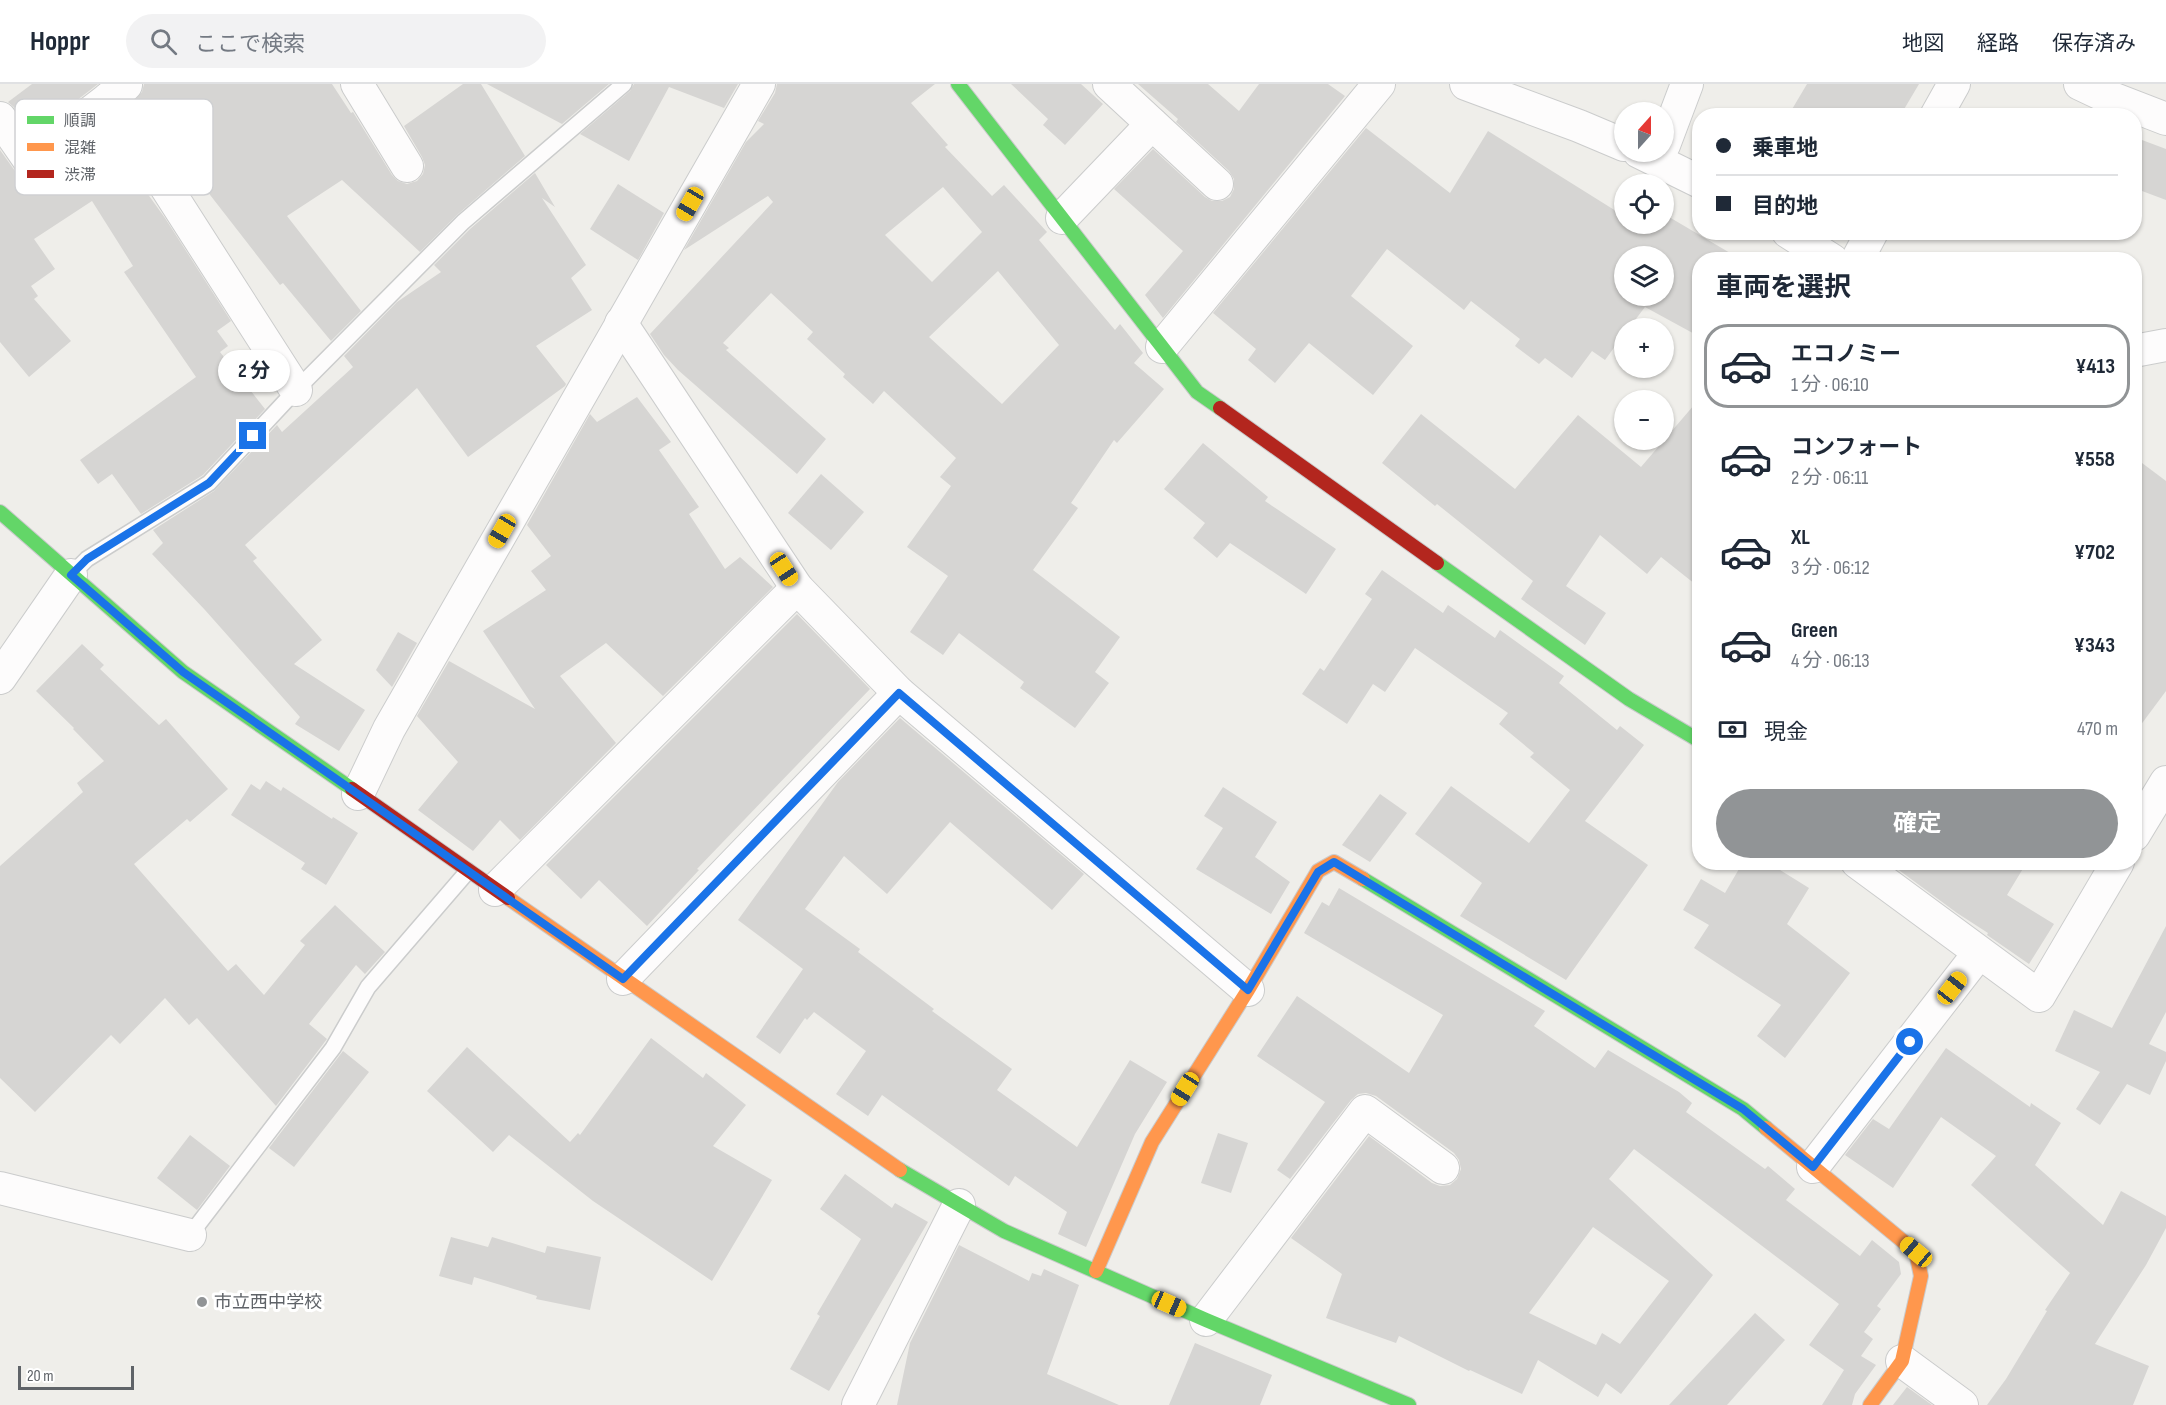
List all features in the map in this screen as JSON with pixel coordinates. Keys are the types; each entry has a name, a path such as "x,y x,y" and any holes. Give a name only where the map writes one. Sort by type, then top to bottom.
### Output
{"street":[{"path":"357,84 407,166"},
{"path":"358,794 389,729 759,84"},
{"path":"958,84 1197,392 1629,699 1692,736"},
{"path":"1109,84 1217,184"},
{"path":"1162,347 1378,84"},
{"path":"1466,84 1614,141"},
{"path":"1674,112 1687,84"},
{"path":"1940,108 1954,84"},
{"path":"2080,84 2138,108"},
{"path":"2142,110 2166,119"},
{"path":"0,118 15,139"},
{"path":"1062,218 1152,124"},
{"path":"1670,162 1692,177"},
{"path":"180,195 296,390"},
{"path":"1801,240 1819,252"},
{"path":"621,323 796,588 899,693 1248,990"},
{"path":"2142,350 2166,345"},
{"path":"0,512 183,672 909,1176 1004,1231 1206,1320 1409,1405"},
{"path":"0,678 71,575"},
{"path":"495,890 796,588"},
{"path":"623,979 899,693"},
{"path":"2142,821 2166,782"},
{"path":"1096,1271 1152,1142 1248,990 1318,872 1334,862 1743,1109 1916,1252 1921,1275 1902,1361 1870,1405"},
{"path":"1868,870 2038,996 2113,870"},
{"path":"1813,1167 1979,953"},
{"path":"1206,1320 1365,1111 1443,1168"},
{"path":"0,1188 190,1235"},
{"path":"858,1405 959,1205"},
{"path":"1902,1361 1962,1405"}],"lane":[{"path":"71,575 87,559 209,483 296,390 463,222 624,84"},
{"path":"190,1235 333,1048 368,987 468,871"}],"building":[{"path":"32,84 98,84 78,99 15,99 15,108 8,102"},
{"path":"144,84 332,84 351,113 353,112 392,175 398,181 407,184 417,181 423,174 425,165 404,126 463,84 481,84 525,156 457,215 420,252 342,180 287,216 361,311 331,341 283,283 280,285 210,195 213,195 213,99 136,99 142,92"},
{"path":"487,84 609,84 562,124"},
{"path":"634,84 738,84 724,108 669,87 629,161 580,134 630,91"},
{"path":"777,84 935,84 911,103 948,145 945,147 992,196 1004,185 1047,232 1039,240 1115,330 1120,324 1143,353 1134,363 1164,389 1117,443 1114,440 1071,503 1078,508 1033,570 1120,637 1095,672 1109,683 1075,728 1020,688 1024,682 959,633 943,655 910,632 948,576 907,547 951,486 940,477 956,458 884,391 873,404 843,377 845,374 807,339 813,332 771,293 723,343 729,348 726,350 826,439 797,474 678,370 664,355 650,334 773,202 768,196 684,250 746,142 764,124 758,121 775,93","holes":["943,187 982,232 932,282 885,235","998,271 1059,345 1002,404 929,337"]},
{"path":"1011,84 1081,84 1103,104 1065,145 1043,125 1048,119"},
{"path":"1138,84 1208,84 1239,111 1259,84 1328,84 1345,96 1163,318 1145,295 1183,251 1114,189 1153,149 1212,201 1222,201 1230,197 1234,189 1234,179 1229,171 1176,122 1178,119"},
{"path":"1807,84 1919,84 1905,108 1793,108"},
{"path":"1366,128 1450,193 1488,131 1614,210 1614,234 1674,234 1674,220 1692,231 1692,240 1708,240 1728,252 1692,252 1692,333 1674,323 1674,318 1665,318 1645,307 1637,318 1614,318 1614,348 1605,360 1592,351 1572,378 1545,358 1539,364 1515,346 1520,339 1471,301 1464,310 1387,249 1351,296 1413,346 1373,395 1309,343 1275,383 1248,360 1256,349 1213,313"},
{"path":"2142,140 2166,149 2166,200 2142,191"},
{"path":"0,150 15,171 15,195 148,195 231,321 217,331 228,346 220,352 265,409 203,475 141,514 112,474 98,484 80,460 196,377 124,272 133,266 92,201 34,239 55,269 31,286 38,296 34,299 71,341 29,377 0,342"},
{"path":"535,173 555,207 542,198 586,265 571,278 592,310 536,346 566,384 565,386 468,457 417,388 245,545 257,558 253,561 322,640 294,664 365,710 339,751 295,724 300,717 152,554 163,543 153,530 214,491 277,425 282,432 353,367 344,356 397,302 441,272 434,265 470,229"},
{"path":"618,184 664,213 638,260 590,229"},
{"path":"637,397 671,442 659,450 699,507 689,514 725,569 740,557 773,587 663,696 606,643 560,676 616,743 520,840 500,820 473,851 418,810 458,762 417,716 449,661 535,709 483,631 546,590 531,571 551,556 527,525 590,414 597,422"},
{"path":"1692,407 1692,582 1661,557 1647,574 1600,535 1566,586 1606,613 1585,645 1521,599 1533,581 1382,463 1421,414 1515,489 1578,415 1614,445 1614,450 1620,450 1641,467 1656,450 1674,450 1674,428"},
{"path":"1203,443 1268,497 1265,501 1336,549 1306,594 1230,543 1217,558 1193,538 1205,523 1164,489"},
{"path":"2142,463 2166,481 2166,691 2142,723"},
{"path":"821,474 864,512 831,550 788,513"},
{"path":"1382,570 1443,613 1448,605 1495,638 1500,630 1564,676 1559,683 1617,730 1620,726 1644,745 1585,821 1648,865 1566,980 1460,916 1482,883 1415,834 1451,786 1529,843 1570,790 1530,757 1534,753 1499,724 1508,713 1415,648 1385,692 1373,684 1347,724 1302,694 1320,668 1324,671 1372,599 1365,594"},
{"path":"797,614 870,689 697,869 699,870 647,926 599,880 581,899 546,865"},
{"path":"398,632 417,643 392,687 376,670"},
{"path":"82,644 104,665 100,669 159,725 166,719 228,789 190,822 187,819 134,864 228,971 236,964 264,995 305,945 300,941 335,905 385,952 365,974 356,965 309,1024 327,1039 276,1106 197,1018 189,1025 165,998 120,1044 111,1035 35,1112 0,1078 0,866 83,792 77,783 104,761 36,691"},
{"path":"900,718 1084,874 1052,910 950,822 887,894 844,856 805,909 860,949 858,952 934,1009 932,1011 1012,1069 997,1090 1077,1147 1130,1060 1167,1082 1135,1134 1086,1247 1058,1234 1067,1212 1015,1176 1009,1186 882,1095 868,1116 836,1094 866,1051 814,1012 807,1020 805,1018 780,1054 756,1037 803,969 738,920 838,782"},
{"path":"266,781 281,791 283,787 358,833 326,885 301,869 305,863 231,815 251,784 260,790"},
{"path":"1223,787 1277,822 1255,857 1290,882 1271,914 1196,869 1223,828 1204,816"},
{"path":"1380,794 1407,813 1370,862 1342,845"},
{"path":"1738,870 1780,870 1809,888 1787,924 1850,973 1785,1058 1757,1036 1781,1005 1694,948 1709,925 1683,910 1701,879 1725,893"},
{"path":"1899,870 2022,870 2007,895 2054,924 2029,964"},
{"path":"1339,888 1545,1011 1534,1026 1595,1068 1608,1050 1679,1092 1692,1103 1686,1112 1765,1169 1768,1166 1795,1189 1786,1200 1860,1256 1872,1240 1899,1262 1901,1274 1877,1306 1881,1309 1864,1332 1873,1339 1861,1356 1876,1365 1855,1394 1852,1405 1822,1405 1844,1370 1809,1345 1839,1304 1634,1149 1609,1179 1713,1275 1621,1394 1606,1383 1598,1397 1538,1360 1522,1394 1469,1371 1399,1336 1396,1343 1326,1318 1342,1274 1291,1238 1369,1136 1432,1183 1440,1186 1450,1185 1457,1179 1461,1169 1454,1153 1376,1096 1366,1093 1358,1094 1351,1100 1290,1179 1277,1170 1325,1102 1257,1056 1297,996 1409,1073 1443,1015 1304,933 1322,902 1329,906","holes":["1593,1227 1669,1281 1620,1344 1602,1333 1596,1345 1529,1313"]},
{"path":"2166,926 2166,1012 2149,1044 2166,1052 2166,1061 2150,1095 2127,1084 2100,1125 2076,1109 2100,1072 2055,1051 2074,1010 2112,1028"},
{"path":"651,1038 703,1078 706,1073 746,1105 713,1146 772,1180 712,1281 593,1201 509,1135 493,1152 427,1091 467,1047 570,1142 578,1133 580,1135"},
{"path":"1946,1048 2030,1107 2031,1103 2061,1123 2035,1165 2103,1225 2121,1191 2166,1216 2166,1228 2146,1265 2095,1344 2149,1366 2133,1405 1987,1405 2006,1379 2047,1311 2045,1310 2070,1273 1971,1185 1996,1156 1941,1117 1893,1188 1845,1155 1873,1119 1889,1129"},
{"path":"343,1051 369,1072 294,1167 269,1148"},
{"path":"1218,1133 1248,1143 1231,1193 1201,1183"},
{"path":"190,1135 230,1166 197,1210 157,1178"},
{"path":"845,1174 892,1208 895,1203 928,1222 829,1391 790,1369 820,1316 817,1314 861,1239 820,1209"},
{"path":"451,1237 488,1247 492,1237 545,1253 547,1246 601,1257 590,1310 536,1299 537,1296 474,1277 472,1285 439,1276"},
{"path":"959,1245 1029,1281 1032,1273 1041,1276 1044,1269 1079,1285 1047,1374 1119,1405 897,1405 910,1343"},
{"path":"1755,1313 1785,1340 1727,1405 1669,1405"},
{"path":"1195,1343 1272,1375 1260,1405 1169,1405"},
{"path":"1907,1387 1932,1405 1893,1405"}],"traffic: fast":[{"path":"958,84 1197,392 1220,408"},
{"path":"0,512 183,672 352,789"},
{"path":"1437,563 1629,699 1692,736"},
{"path":"1363,879 1743,1109 1766,1128"},
{"path":"900,1170 1004,1231 1206,1320 1409,1405"}],"traffic: slow":[{"path":"1096,1271 1152,1142 1248,990 1318,871 1334,862 1363,879"},
{"path":"508,898 900,1170"},
{"path":"1766,1128 1916,1252 1921,1276 1902,1361 1870,1405"}],"traffic: jam":[{"path":"1220,408 1437,563"},
{"path":"352,789 508,898"}],"place":[{"name":"市立西中学校","path":"202,1302"}],"route":[{"path":"253,436 209,483 87,559 71,575 183,672 623,979 899,693 1248,990 1318,872 1334,862 1743,1109 1813,1167 1910,1042"}]}
